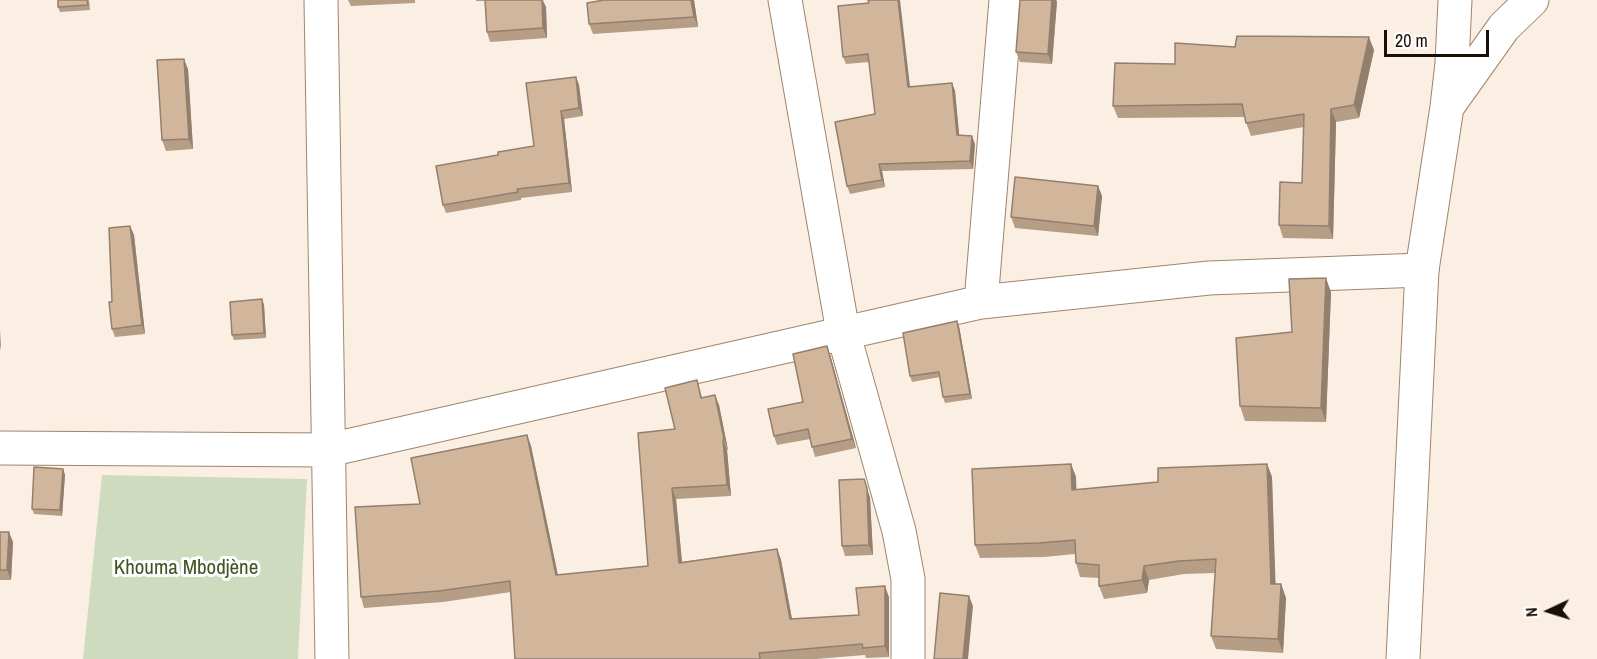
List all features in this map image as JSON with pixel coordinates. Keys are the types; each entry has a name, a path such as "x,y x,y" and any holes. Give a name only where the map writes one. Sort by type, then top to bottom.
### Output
{"street":[{"path":"321,0 332,659"},
{"path":"785,0 843,332 899,531 908,579 908,659"},
{"path":"981,302 1006,0"},
{"path":"1403,659 1422,270 1447,107 1455,0"},
{"path":"1447,107 1504,27 1532,0"},
{"path":"0,448 329,450 981,302 1209,278 1422,270"}],"green space":[{"name":"Khouma Mbodjène","path":"102,475 307,479 298,659 83,659"}],"building":[{"path":"58,0 87,0 88,5 58,7"},
{"path":"485,0 542,0 543,28 487,32"},
{"path":"604,0 691,0 694,17 589,24 587,3"},
{"path":"868,0 898,0 908,87 952,83 957,135 972,136 970,161 879,164 882,180 847,186 835,122 875,114 868,54 843,57 838,6 869,3"},
{"path":"1020,0 1052,0 1048,54 1016,52"},
{"path":"1237,36 1369,37 1354,105 1331,109 1329,226 1279,225 1280,182 1302,183 1304,114 1246,123 1242,104 1113,106 1115,63 1175,64 1175,43 1235,47"},
{"path":"184,59 189,139 162,140 157,60"},
{"path":"576,77 579,108 561,111 569,183 517,189 518,192 443,205 436,166 534,146 526,83"},
{"path":"1015,177 1098,186 1094,226 1011,217"},
{"path":"130,226 142,325 112,329 109,302 112,302 109,228"},
{"path":"1326,278 1321,408 1240,406 1236,338 1292,332 1289,279"},
{"path":"262,299 264,333 232,335 230,302"},
{"path":"957,321 970,394 943,397 939,372 910,376 903,333"},
{"path":"827,346 852,439 812,447 808,429 774,436 768,409 803,402 793,354"},
{"path":"697,380 701,398 715,395 724,439 727,485 672,488 679,563 777,549 790,619 859,615 856,588 885,586 885,646 863,648 862,644 759,653 760,659 515,659 510,581 439,591 361,597 355,507 420,504 411,458 527,435 556,575 648,566 638,433 675,429 665,388"},
{"path":"1071,464 1072,490 1158,482 1158,468 1267,464 1271,584 1281,584 1278,639 1211,636 1216,559 1144,566 1142,580 1099,586 1099,565 1076,563 1075,540 975,545 972,469"},
{"path":"34,467 63,469 60,510 32,509"},
{"path":"864,479 867,488 869,545 842,546 839,480"},
{"path":"0,532 9,532 7,570 0,570"},
{"path":"940,593 969,596 963,659 934,659"}]}
